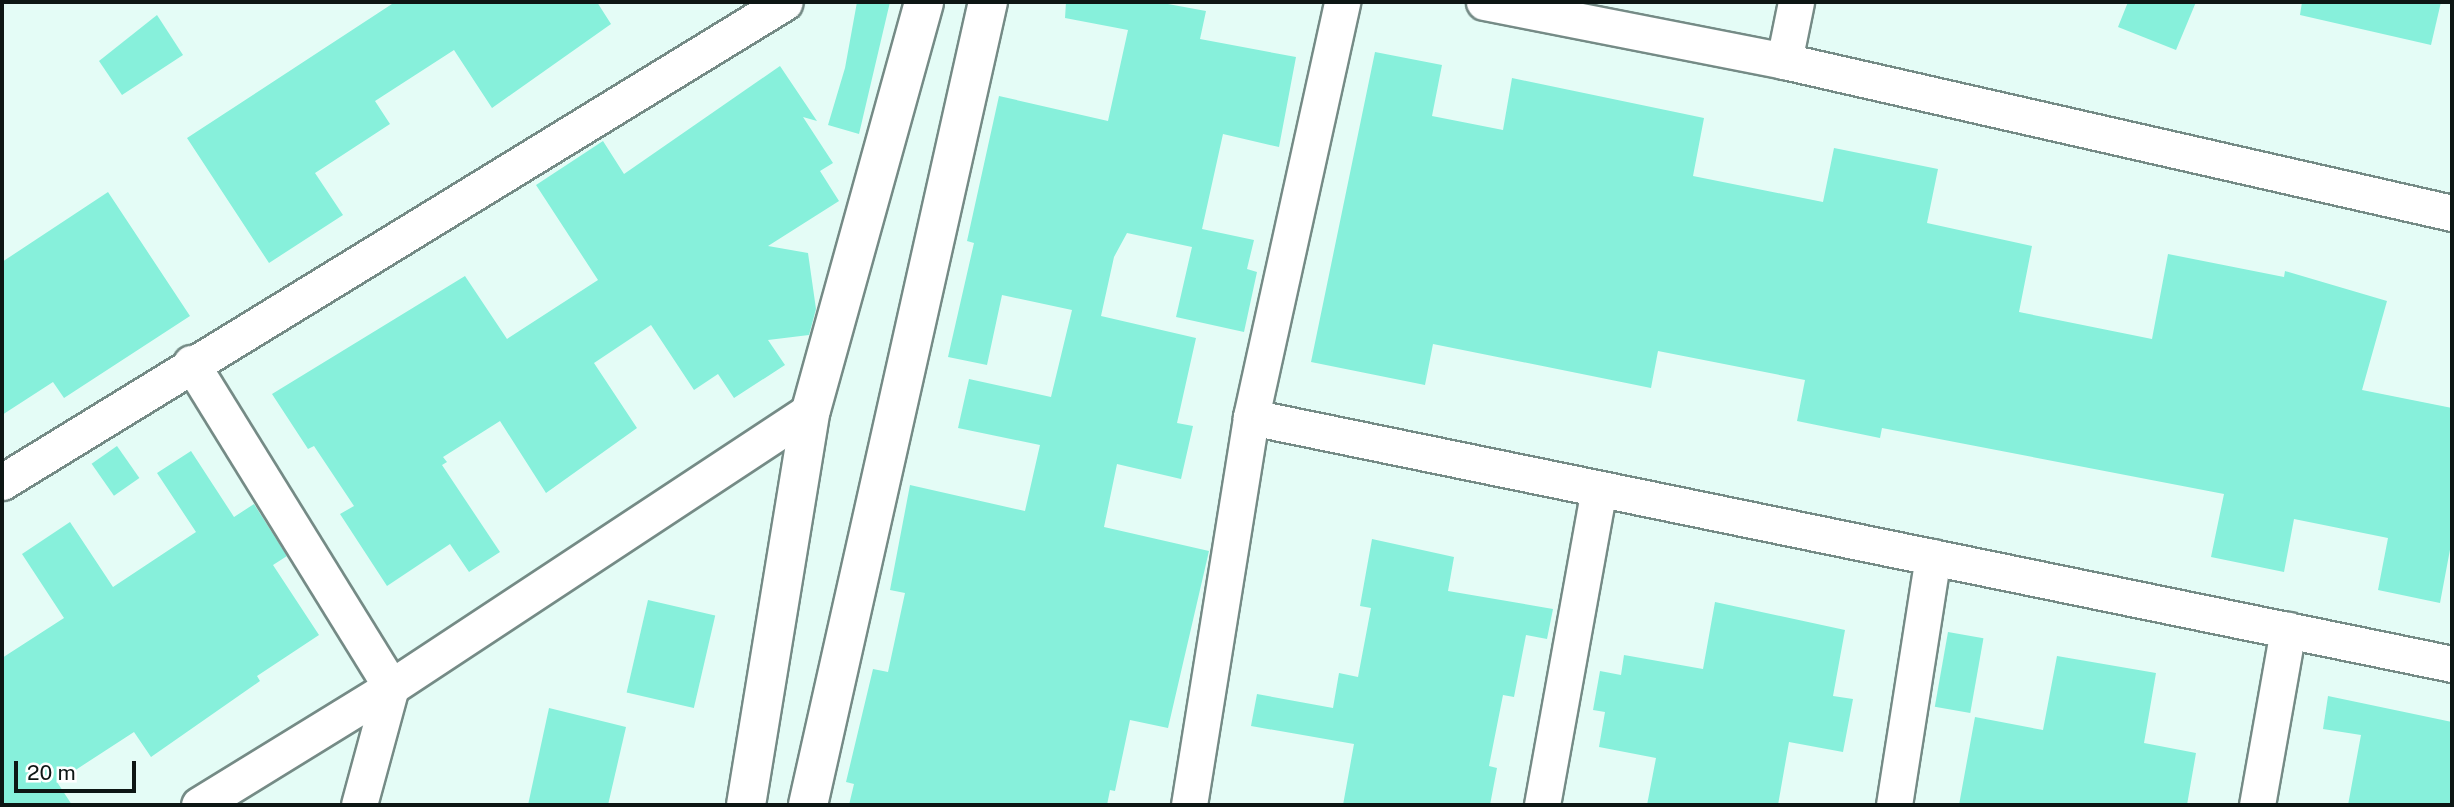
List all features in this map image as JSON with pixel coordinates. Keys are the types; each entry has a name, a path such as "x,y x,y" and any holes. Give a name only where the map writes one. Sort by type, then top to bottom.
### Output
{"main road":[{"path":"746,805 811,410 924,2"},
{"path":"808,805 988,2"}],"street":[{"path":"2,482 191,363 785,2"},
{"path":"1189,805 1251,417 1342,2"},
{"path":"1484,2 1784,61 2452,213"},
{"path":"1784,61 1797,2"},
{"path":"191,363 391,687 359,805"},
{"path":"199,805 391,687 811,410"},
{"path":"1251,417 2452,664"},
{"path":"1542,805 1599,489"},
{"path":"1894,805 1933,557"},
{"path":"2257,805 2288,630"}],"building":[{"path":"395,2 597,2 611,24 492,108 454,50 375,101 390,124 315,173 343,215 269,263 187,138"},
{"path":"857,2 890,2 859,134 828,125 845,68"},
{"path":"1066,2 1157,2 1206,11 1200,39 1296,57 1279,147 1223,134 1202,229 1254,240 1247,269 1257,272 1244,332 1176,317 1192,247 1127,233 1114,257 1101,316 1196,338 1177,423 1193,426 1181,479 1117,464 1104,527 1209,551 1168,728 1130,720 1115,791 1110,790 1107,805 849,805 854,784 846,782 873,669 888,672 905,593 890,590 910,485 1025,511 1040,445 958,428 969,379 1051,397 1072,310 1002,295 987,365 948,357 974,243 967,241 999,96 1108,121 1128,30 1065,18"},
{"path":"2128,2 2196,2 2176,50 2118,27"},
{"path":"2302,2 2441,2 2431,45 2300,15"},
{"path":"157,15 183,55 122,95 99,61"},
{"path":"1375,52 1442,65 1432,116 1503,130 1512,78 1704,118 1693,176 1823,202 1834,148 1938,169 1927,223 2032,246 2019,312 2152,339 2168,254 2284,277 2285,271 2387,301 2362,390 2452,408 2452,539 2440,603 2378,590 2388,538 2294,519 2284,572 2211,557 2224,494 1882,428 1880,438 1797,421 1805,380 1658,351 1651,388 1433,344 1425,385 1311,362"},
{"path":"780,66 817,121 803,117 833,163 820,171 839,201 768,246 808,253 816,309 809,335 768,340 785,365 734,398 718,374 694,390 651,325 594,363 637,428 546,493 500,421 443,457 447,462 442,465 500,552 469,572 450,544 387,586 340,514 354,506 314,446 308,449 272,394 465,276 507,339 598,280 536,185 603,141 624,174"},
{"path":"108,192 190,316 64,398 53,382 2,415 2,262"},
{"path":"117,446 139,478 114,496 92,464"},
{"path":"191,451 234,517 254,504 287,556 273,565 319,635 257,676 260,681 151,757 134,732 57,782 72,805 2,805 2,658 64,618 22,554 70,522 113,587 196,532 157,473"},
{"path":"1372,539 1454,557 1448,591 1553,609 1547,639 1526,635 1514,697 1503,695 1489,766 1497,768 1490,805 1343,805 1354,744 1251,726 1257,694 1333,708 1339,673 1358,677 1371,608 1360,606"},
{"path":"648,600 715,616 694,708 627,693"},
{"path":"1715,602 1845,630 1833,696 1853,699 1843,752 1789,742 1778,805 1647,805 1656,758 1599,747 1605,712 1593,710 1600,671 1621,675 1624,655 1703,669"},
{"path":"1948,632 1983,638 1970,713 1935,707"},
{"path":"2057,656 2156,673 2144,743 2196,753 2187,805 1959,805 1975,717 2043,730"},
{"path":"2328,696 2452,722 2452,805 2348,805 2361,735 2323,729"},
{"path":"549,708 626,727 608,805 528,805"}]}
